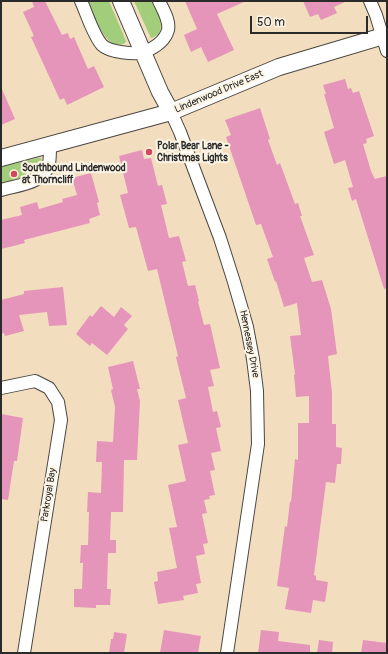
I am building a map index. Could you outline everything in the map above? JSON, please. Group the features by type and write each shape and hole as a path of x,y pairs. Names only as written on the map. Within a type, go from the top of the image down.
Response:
{"street":[{"path":"81,1 97,37 103,46 118,52 143,52 162,42 168,29 168,21 159,1"},
{"name":"Hennessey Drive","path":"121,1 160,92 180,132 220,238 247,326 253,358 257,391 258,444 227,653"},
{"path":"370,1 386,41"},
{"name":"Lindenwood Drive East","path":"1,158 171,112 279,67 386,41"},
{"path":"1,190 36,180 43,174 48,166 50,145"},
{"name":"Parkroyal Bay","path":"1,388 35,381 49,388 58,402 61,420 24,653"}],"green space":[{"path":"88,1 109,1 126,41 125,43 118,45 106,38 97,23"},
{"path":"134,1 153,1 161,22 161,27 160,32 151,38"},
{"path":"41,158 42,162 36,173 1,184 1,167"}],"building":[{"path":"32,1 45,1 62,35 68,33 70,39 74,37 88,69 94,66 104,87 67,105 64,98 60,100 31,37 34,36 23,12 34,7"},
{"path":"185,1 246,1 217,14 234,50 208,62 201,47 191,52 184,35 197,29"},
{"path":"303,1 347,1 334,7 337,13 321,20 318,14 310,17"},
{"path":"345,79 348,89 351,88 353,93 359,91 374,136 366,139 367,143 363,144 371,171 375,179 387,176 387,288 384,289 356,199 352,201 348,188 353,187 345,160 334,164 324,132 334,128 324,94 326,94 323,85"},
{"path":"1,87 15,119 1,125"},
{"path":"260,108 270,139 268,140 277,165 280,163 295,204 298,203 302,216 300,216 314,255 304,258 312,282 322,280 331,309 337,354 328,356 332,393 332,424 336,424 336,447 342,448 341,464 337,464 335,483 326,482 314,575 316,576 316,580 328,582 325,602 313,600 311,613 285,609 289,588 277,586 285,526 287,527 290,501 291,502 295,459 298,460 298,423 309,423 309,396 296,397 295,374 290,336 301,335 297,303 284,307 267,259 273,257 261,224 256,225 226,137 231,135 225,120"},
{"path":"142,150 144,159 151,158 158,186 162,185 167,204 161,205 169,238 179,236 186,261 182,262 188,286 195,285 204,325 210,324 220,368 210,370 214,386 208,387 213,412 217,411 221,427 216,428 221,451 211,453 215,470 210,471 215,495 209,496 210,499 204,500 207,513 202,514 208,543 203,544 205,554 196,556 201,583 196,584 198,593 183,596 184,600 158,604 154,582 158,581 157,572 177,568 169,528 177,527 168,485 186,481 178,445 188,443 178,400 186,398 176,357 178,356 157,269 148,271 136,227 129,228 120,195 128,193 119,156"},
{"path":"91,173 99,202 97,203 100,215 89,219 90,223 24,240 25,243 1,249 1,220 22,215 20,207 37,202 39,209 63,202 62,199 77,195 72,178"},
{"path":"63,287 67,325 49,326 47,312 19,315 24,331 5,336 4,333 1,334 1,300 24,294 24,291"},
{"path":"101,306 114,317 121,307 132,316 124,325 128,329 107,355 92,343 90,346 76,334 90,315 92,317"},
{"path":"133,361 140,389 137,389 140,401 137,460 124,460 123,512 111,512 110,540 116,540 116,553 108,553 107,589 111,589 110,605 96,605 96,608 74,607 74,589 82,589 83,563 80,563 81,545 88,545 88,492 101,493 102,462 96,462 97,441 113,442 115,407 108,367"},
{"path":"1,414 23,418 17,461 14,461 8,500 1,499"},
{"path":"164,630 201,636 198,653 160,653"},
{"path":"261,630 279,632 278,641 310,645 310,653 258,653"},
{"path":"114,632 127,634 124,653 109,653 111,639 113,639"},
{"path":"319,640 333,642 332,653 317,653"},
{"path":"363,640 387,643 387,653 361,653"}],"place":[{"name":"Polar Bear Lane - Christmas Lights","path":"149,152"},
{"name":"Southbound Lindenwood at Thorncliff","path":"14,174"}]}
